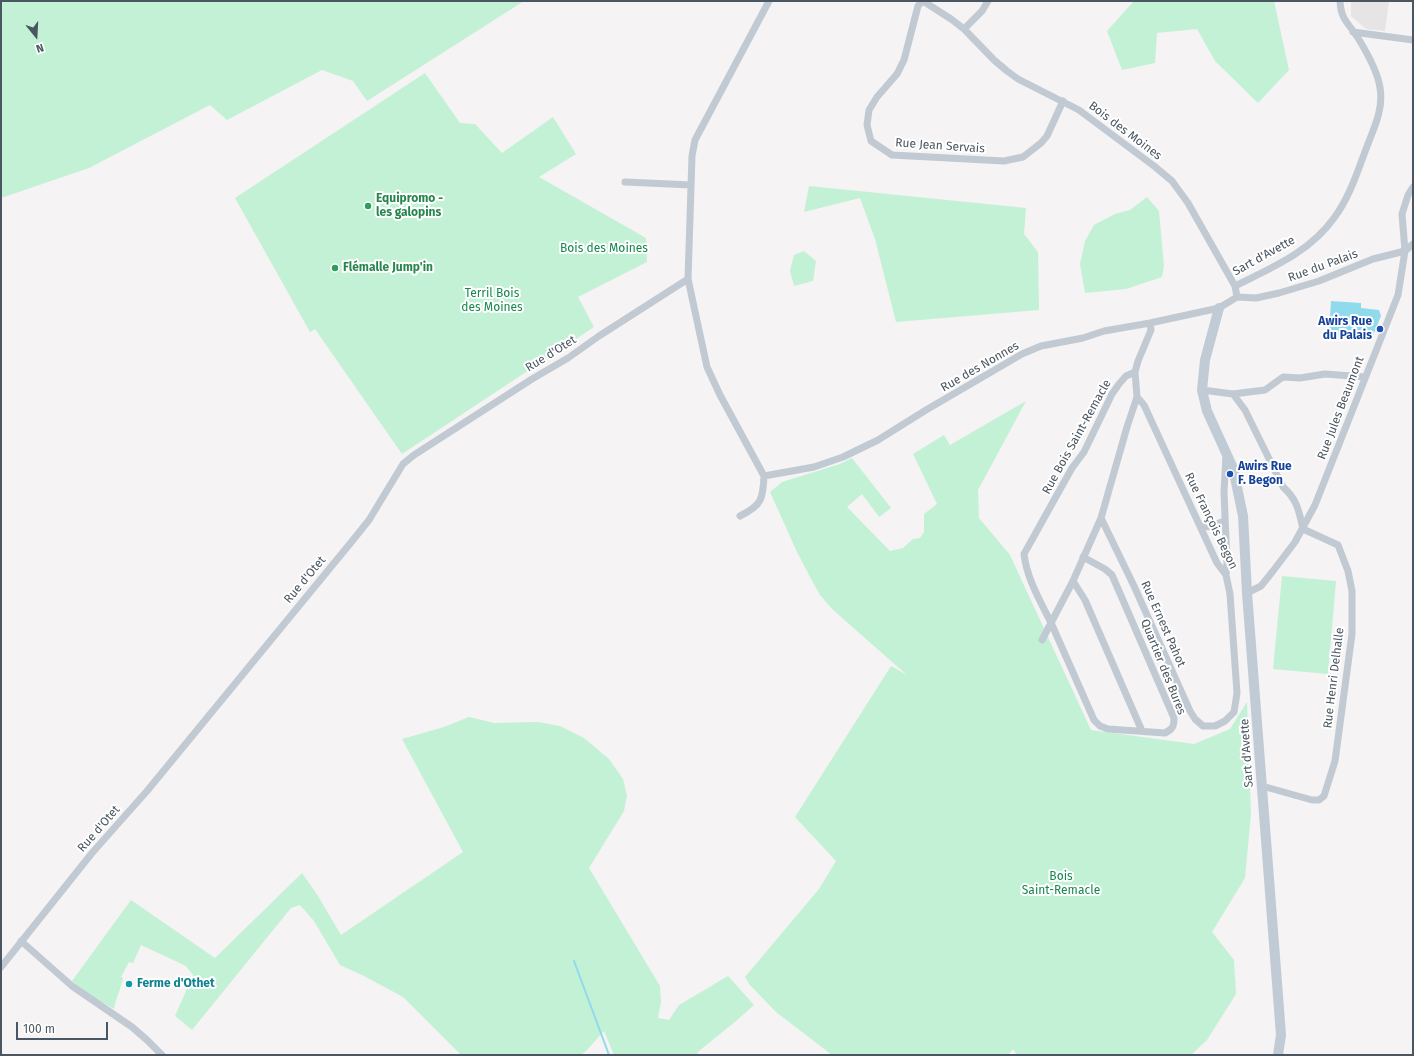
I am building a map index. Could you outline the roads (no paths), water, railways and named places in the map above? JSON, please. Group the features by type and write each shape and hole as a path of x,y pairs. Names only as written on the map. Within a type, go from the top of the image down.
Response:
{"street":[{"path":"740,516 757,506 763,491 764,476 720,395 707,367 688,279 692,156 695,140 769,1"},
{"name":"Bois des Moines","path":"922,1 964,29 994,60 1018,79 1064,101 1096,122 1172,181 1192,209 1235,286"},
{"name":"Rue Jean Servais","path":"922,1 918,6 904,60 897,74 868,110 867,125 871,141 892,155 1004,161 1023,156 1041,143 1047,136 1064,101"},
{"path":"964,29 982,11 988,1"},
{"name":"Sart d'Avette","path":"1237,297 1235,286 1294,256 1315,240 1335,218 1350,191 1375,125 1380,107 1380,88 1371,62 1353,32 1345,23 1340,10 1340,1"},
{"path":"1353,32 1413,40"},
{"path":"625,182 691,185"},
{"name":"Rue Jules Beaumont","path":"1247,593 1261,586 1295,542 1315,505 1398,295 1404,251 1402,214 1408,195 1413,187"},
{"name":"Rue du Palais","path":"1237,297 1256,298 1319,281 1373,259 1404,251 1413,244"},
{"name":"Rue d'Otet","path":"1,968 92,853 147,791 369,520 403,464 414,455 532,379 568,358 599,336 688,279"},
{"path":"1219,308 1237,297"},
{"name":"Sart d'Avette","path":"1219,308 1205,360 1202,390 1207,410 1226,452 1238,488 1244,516 1247,593 1281,1035 1278,1055"},
{"name":"Rue des Nonnes","path":"764,476 814,467 843,457 878,440 1022,354 1041,346 1083,338 1104,331 1219,308"},
{"path":"1042,640 1052,624 1101,518 1137,396 1135,372 1151,330 1150,323"},
{"name":"Rue Bois Saint-Remacle","path":"1052,624 1025,566 1024,554 1072,468 1092,437 1112,394 1126,376 1135,372"},
{"path":"1202,390 1233,394 1266,390 1283,377 1300,378 1325,374 1365,377"},
{"path":"1233,394 1245,410 1283,487 1290,493 1299,509 1303,529"},
{"name":"Rue François Begon","path":"1137,396 1144,404 1201,526 1217,564 1226,575 1230,594 1236,693 1234,712 1225,721 1215,726"},
{"name":"Sart d'Avette","path":"1226,452 1224,492 1224,521 1227,563 1226,575"},
{"path":"1224,492 1238,488"},
{"name":"Rue Ernest Pahot","path":"1101,518 1134,586 1190,711 1195,719 1203,726 1215,726"},
{"path":"1201,526 1210,527 1224,521"},
{"name":"Rue Henri Delhalle","path":"1262,786 1312,800 1320,800 1324,796 1336,761 1352,634 1352,591 1348,571 1338,545 1303,529"},
{"name":"Quartier des Bures","path":"1083,557 1105,569 1112,575 1174,718 1174,726 1171,730 1166,732 1142,731"},
{"path":"1052,624 1094,720 1100,726 1108,729 1142,731 1085,600 1072,581"},
{"path":"21,941 72,986 132,1027 162,1055"}],"water":[{"path":"1331,301 1361,303 1361,308 1379,310 1381,316 1371,340 1329,335"}],"waterway":[{"path":"574,961 609,1055"}],"place":[{"name":"Equipromo - les galopins","path":"368,206"},
{"name":"Flémalle Jump'in","path":"335,268"},
{"name":"Awirs Rue du Palais","path":"1380,329"},
{"name":"Awirs Rue F. Begon","path":"1230,474"},
{"name":"Ferme d'Othet","path":"129,984"}],"park label":[{"name":"Terril Bois des Moines","path":"492,301"},
{"name":"Bois Saint-Remacle","path":"1061,884"}]}
